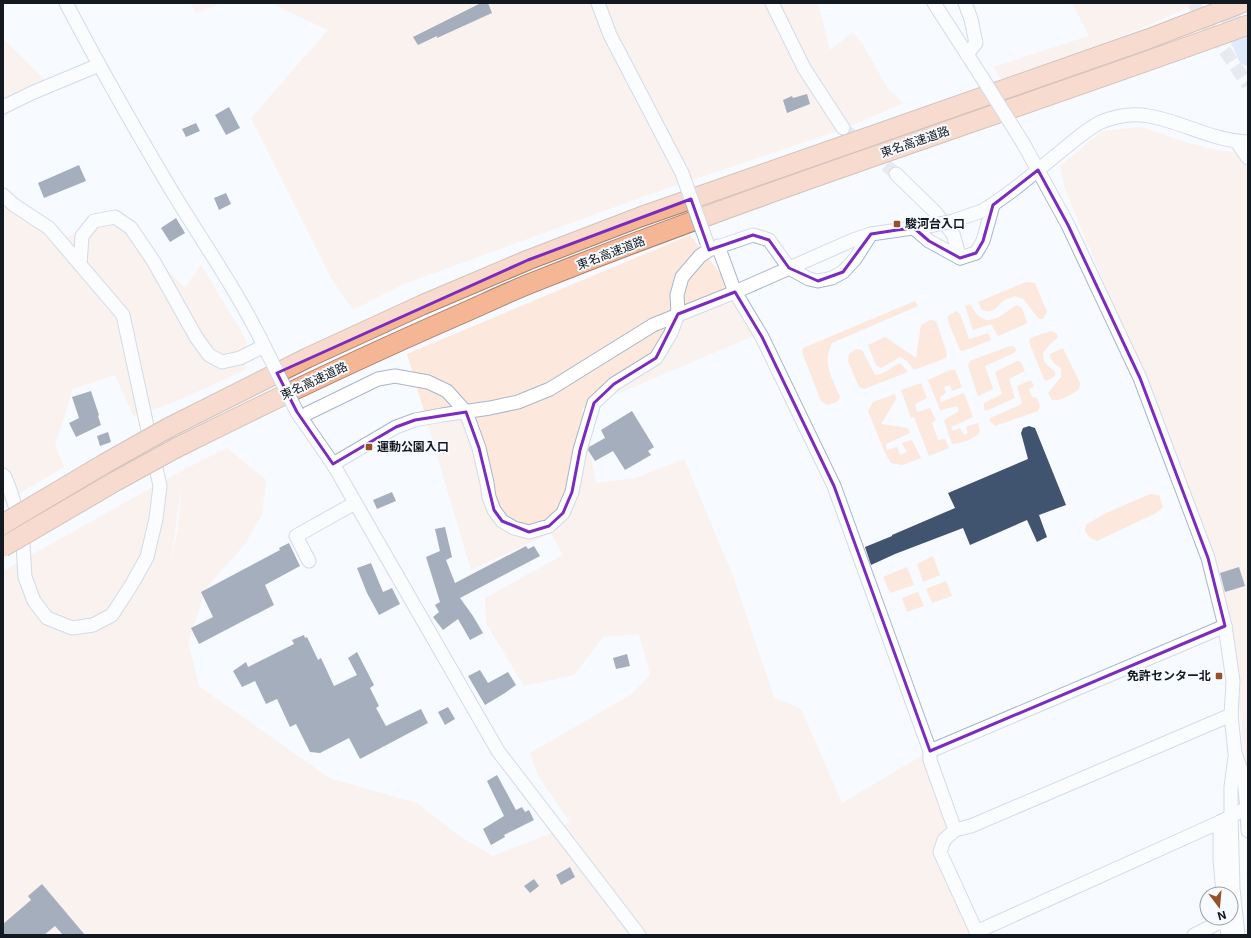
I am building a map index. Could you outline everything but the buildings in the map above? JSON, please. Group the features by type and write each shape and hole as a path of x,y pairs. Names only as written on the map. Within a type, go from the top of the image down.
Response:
{"highway":[{"name":"東名高速道路","path":"3,524 168,428 314,355 422,305 528,260 648,215 1148,39 1242,3"},
{"name":"東名高速道路","path":"3,547 176,448 318,378 537,281 854,163 1248,25"}],"street":[{"path":"66,3 99,65 167,184 241,302 298,414 333,464 498,750 639,935"},
{"path":"598,3 610,35 682,173 711,246 735,292 762,337 834,486 930,751 930,760 955,830"},
{"path":"772,3 804,68 843,128"},
{"path":"934,3 1023,143 1068,225 1140,378 1208,558 1225,626 1234,681 1231,715 1235,753 1220,860 1222,886"},
{"path":"965,3 971,19 976,43 967,54"},
{"path":"3,108 34,92 99,65"},
{"path":"333,464 396,428 415,420 518,402 550,389 653,325 735,292 853,240 871,234 953,221 988,208 1087,130 1102,122 1118,117 1134,115 1148,116 1220,139 1242,142 1248,158"},
{"path":"896,174 934,211 953,234 960,258"},
{"path":"3,195 14,205 49,228 123,315 160,486 156,519 147,557 112,616 92,626 72,628 47,618 34,600 25,578 22,528 10,490 3,475"},
{"path":"914,228 929,241 960,258 976,253 980,247 983,241 988,208"},
{"path":"80,264 82,236 94,221 115,217 131,228 154,262 196,337 209,354 222,362 266,350"},
{"path":"298,414 378,379 396,376 428,382 447,391 466,412 479,448 489,497 494,510 502,521 514,528 529,532 549,526 563,513 572,492 580,450 594,403 614,384 656,358 671,333 678,314 677,295 682,277 700,256 711,246 753,235 769,240 789,268 808,279 818,281 832,278 843,272 855,259 871,234"},
{"path":"309,561 296,536 355,503"},
{"path":"930,751 1225,626"},
{"path":"1231,715 971,826 955,830 944,840 940,852 977,934 1247,808"},
{"path":"1235,753 1244,779 1248,831"},
{"path":"1225,819 1238,935"},
{"path":"1194,935 1211,926"}],"highlighted area":[{"path":"1038,170 1068,225 1140,378 1208,558 1225,626 930,751 834,486 762,337 735,292 678,314 656,358 614,384 594,403 580,450 572,492 563,513 549,526 529,532 502,521 494,510 479,448 466,412 415,420 396,427 333,464 297,412 277,373 528,260 691,199 709,250 753,235 769,240 789,268 818,281 843,272 871,234 914,228 929,241 960,258 976,253 983,241 993,205"}],"shaded area":[{"path":"190,3 221,3 196,13"},
{"path":"270,3 818,3 830,50 853,32 862,43 888,89 904,103 843,129 645,196 404,284 353,310 331,278 251,118 328,30"},
{"path":"1072,3 1196,3 1173,15 1124,35 1001,79 993,67 1089,36"},
{"path":"3,39 48,83 3,118"},
{"path":"1141,127 1188,143 1217,150 1248,154 1248,785 1240,713 1213,578 1131,348 1065,189 1060,166 1102,131"},
{"path":"3,193 60,240 115,217 185,288 201,265 247,341 245,370 179,400 134,417 115,375 73,389 55,445 64,467 3,503"},
{"path":"690,235 735,292 758,334 582,409 596,483 636,478 684,459 733,576 774,697 801,709 842,803 930,751 951,816 940,852 979,935 3,935 3,571 183,470 227,448 266,480 262,514 245,544 207,587 188,642 199,686 329,778 417,803 459,836 493,856 549,834 570,822 538,776 530,753 632,694 650,675 639,634 603,637 574,675 524,686 486,623 485,598 563,555 551,533 471,570 407,354","holes":["182,480 178,530 171,560"]},
{"path":"1026,282 1035,283 1047,312 1043,319 1039,319 1023,299 1015,296 1006,299 992,311 982,310 978,302"},
{"path":"915,301 918,306 832,343 829,351 828,364 831,377 840,397 837,402 827,405 821,401 802,352 803,348"},
{"path":"970,304 976,313 985,320 1000,317 1017,305 1022,308 1027,322 1026,324 998,336 991,324 973,330 965,306"},
{"path":"956,311 960,314 969,339 988,333 991,340 963,351 960,350 948,321 948,316"},
{"path":"930,320 936,321 947,354 946,358 914,370 907,361 900,357 881,368 876,365 868,345 885,337 916,358 921,325"},
{"path":"1051,331 1056,333 1058,337 1043,353 1044,362 1055,372 1055,376 1046,381 1029,342 1030,338"},
{"path":"1010,346 1015,347 1016,350 1014,353 985,366 993,389 978,396 968,366 970,361"},
{"path":"1063,348 1080,383 1079,389 1062,399 1052,400 1048,393 1061,377 1061,368 1052,361 1050,354"},
{"path":"856,349 862,350 875,375 886,372 900,363 908,372 864,389 859,387 848,361 849,354"},
{"path":"1017,361 1021,362 1025,371 1009,379 1015,398 986,411 984,409 984,403 1002,394 995,372"},
{"path":"950,370 955,370 962,387 952,391 950,385 944,387 946,393 940,397 941,402 964,393 973,417 951,427 953,431 960,428 964,435 968,433 966,427 978,423 980,432 978,435 967,441 952,444 944,420 959,411 957,406 940,410 928,380"},
{"path":"1031,380 1034,386 1029,389 1032,397 1037,398 1040,406 1038,411 995,426 989,420 990,418 1022,404 1017,386"},
{"path":"921,383 927,398 915,404 917,412 930,408 936,420 932,423 938,440 945,439 949,448 929,456 914,417 911,418 901,390"},
{"path":"895,394 896,399 881,424 908,428 910,433 886,444 887,450 897,447 900,455 907,452 902,443 912,440 921,458 902,465 891,463 886,455 868,411 873,402"},
{"path":"1150,494 1159,495 1163,507 1156,513 1097,541 1090,538 1085,531 1086,525 1104,514"},
{"path":"933,556 940,575 923,582 917,564"},
{"path":"907,567 914,585 890,593 883,577"},
{"path":"946,581 952,596 932,603 926,589"},
{"path":"918,592 924,606 907,612 902,598"}],"waterway":[{"path":"1224,3 1248,56"}],"tunnel":[{"path":"1193,3 1248,85"},
{"path":"843,128 896,174"}],"place":[{"name":"駿河台入口","path":"897,224"},
{"name":"運動公園入口","path":"369,447"},
{"name":"免許センター北","path":"1219,676"}]}
